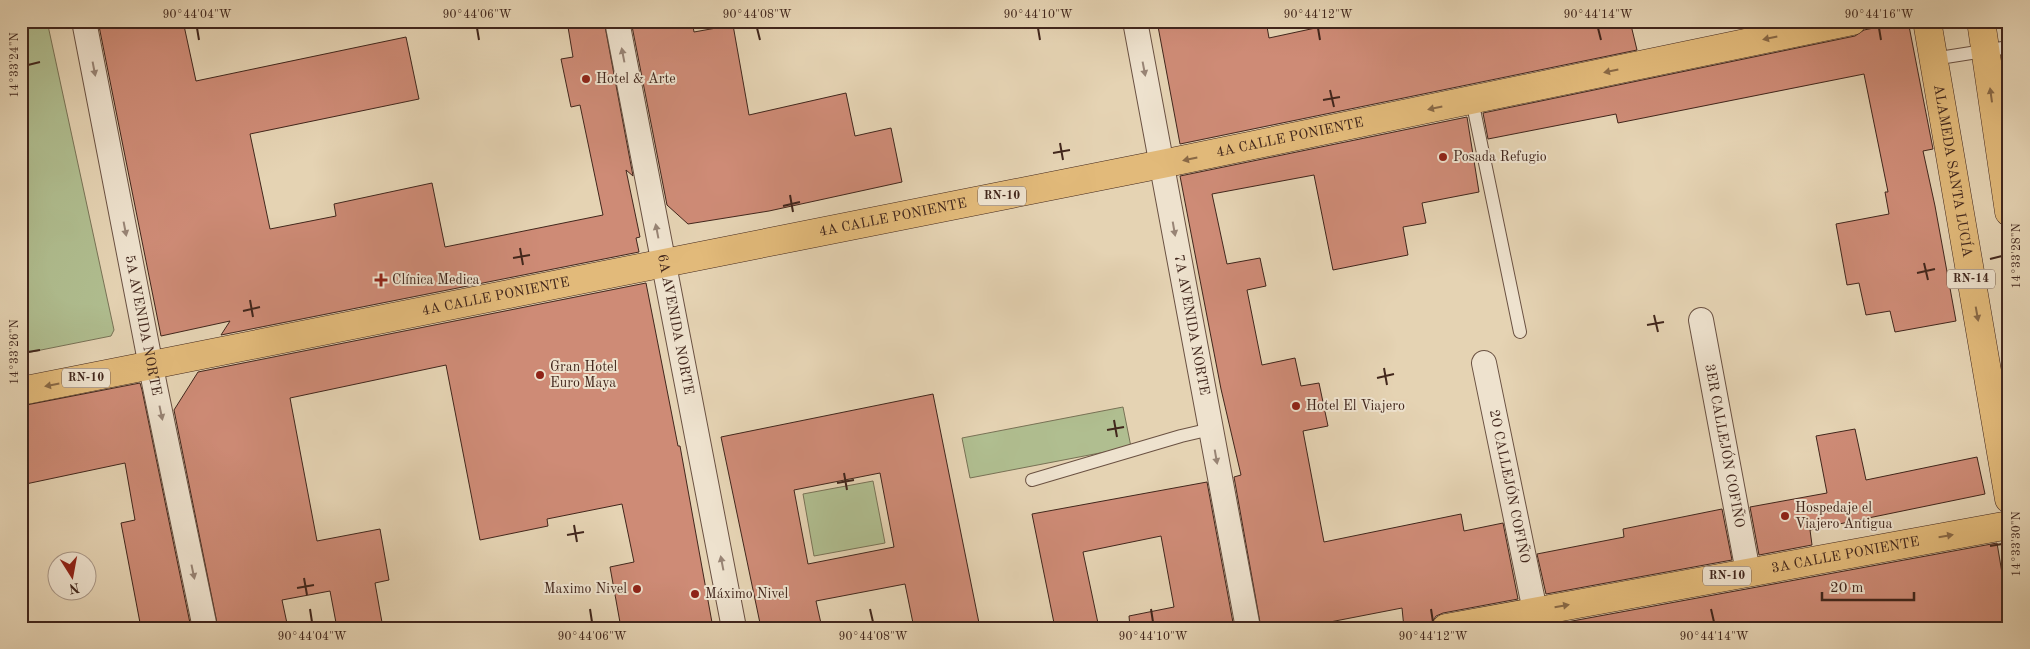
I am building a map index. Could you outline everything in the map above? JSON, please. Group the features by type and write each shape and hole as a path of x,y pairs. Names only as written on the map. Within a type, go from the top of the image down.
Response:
{"main road":[{"name":"4A CALLE PONIENTE","path":"21,391 1162,164 1852,21"},
{"name":"ALAMEDA SANTA LUCÍA","path":"1927,21 2009,498"},
{"path":"1981,21 1997,49 2009,212"},
{"name":"3A CALLE PONIENTE","path":"1452,627 1534,611 1681,589 1748,572 2009,525"}],"street":[{"name":"5A AVENIDA NORTE","path":"84,21 151,365 205,628"},
{"name":"6A AVENIDA NORTE","path":"617,21 734,628"},
{"name":"7A AVENIDA NORTE","path":"1135,21 1248,628"},
{"name":"3ER CALLEJÓN COFIÑO","path":"1700,320 1748,572"},
{"name":"2O CALLEJÓN COFIÑO","path":"1484,363 1534,611"}],"lane":[{"path":"1933,59 1997,49"},
{"path":"1472,100 1520,332"},
{"path":"1032,480 1211,429"}],"green space":[{"path":"21,21 47,21 114,330 111,336 21,354"},
{"path":"1123,407 1131,447 970,478 962,438"},
{"path":"873,481 885,543 814,556 803,494"}],"building":[{"path":"98,21 183,21 196,81 406,37 419,99 250,134 270,229 336,216 334,204 432,183 445,247 603,215 580,105 571,107 561,59 573,57 567,21 604,21 633,176 626,170 640,237 636,238 639,252 221,335 230,321 161,336"},
{"path":"631,21 692,21 694,32 733,25 749,115 846,93 855,136 891,128 902,182 769,211 688,224 667,205"},
{"path":"1157,21 1266,21 1269,38 1348,21 1630,21 1637,50 1180,144"},
{"path":"1908,21 1933,149 1923,151 1956,321 1895,332 1890,311 1866,315 1859,283 1847,285 1836,224 1889,214 1885,192 1888,192 1864,74 1618,123 1616,114 1488,139 1483,113 1855,36 1864,30"},
{"path":"1467,117 1479,192 1422,203 1426,223 1403,227 1408,255 1333,270 1314,175 1212,194 1227,264 1260,258 1266,286 1247,290 1262,365 1295,358 1301,386 1319,383 1328,426 1303,431 1324,542 1461,514 1464,531 1503,523 1518,599 1443,613 1436,616 1431,628 1404,628 1402,608 1299,628 1261,628 1234,477 1241,475 1221,389 1180,176"},
{"path":"646,283 678,446 680,446 713,628 621,628 610,567 634,562 622,504 547,519 548,526 480,540 446,365 290,398 317,541 380,529 389,580 375,583 383,628 337,628 330,591 282,600 288,628 218,628 174,410 198,372"},
{"path":"140,383 191,628 141,628 121,523 135,520 125,463 21,485 21,406"},
{"path":"933,394 980,628 914,628 905,584 816,601 822,628 761,628 721,437","holes":["880,473 894,547 808,564 794,490"]},
{"path":"1855,429 1866,480 1977,457 1985,494 1810,530 1812,545 1759,555 1750,507 1827,493 1816,436"},
{"path":"1207,482 1234,628 1130,628 1129,616 1174,607 1161,536 1083,552 1099,628 1055,628 1032,514"},
{"path":"1722,509 1732,560 1546,594 1537,554 1624,537 1623,529"},
{"path":"1997,543 2009,628 1534,628"}],"place":[{"name":"Hotel & Arte","path":"586,79"},
{"name":"Posada Refugio","path":"1443,157"},
{"name":"Clínica Medica","path":"381,280"},
{"name":"Gran Hotel Euro Maya","path":"540,375"},
{"name":"Hotel El Viajero","path":"1296,406"},
{"name":"Hospedaje el Viajero Antigua","path":"1785,516"},
{"name":"Maximo Nivel","path":"637,589"},
{"name":"Máximo Nivel","path":"695,594"}]}
